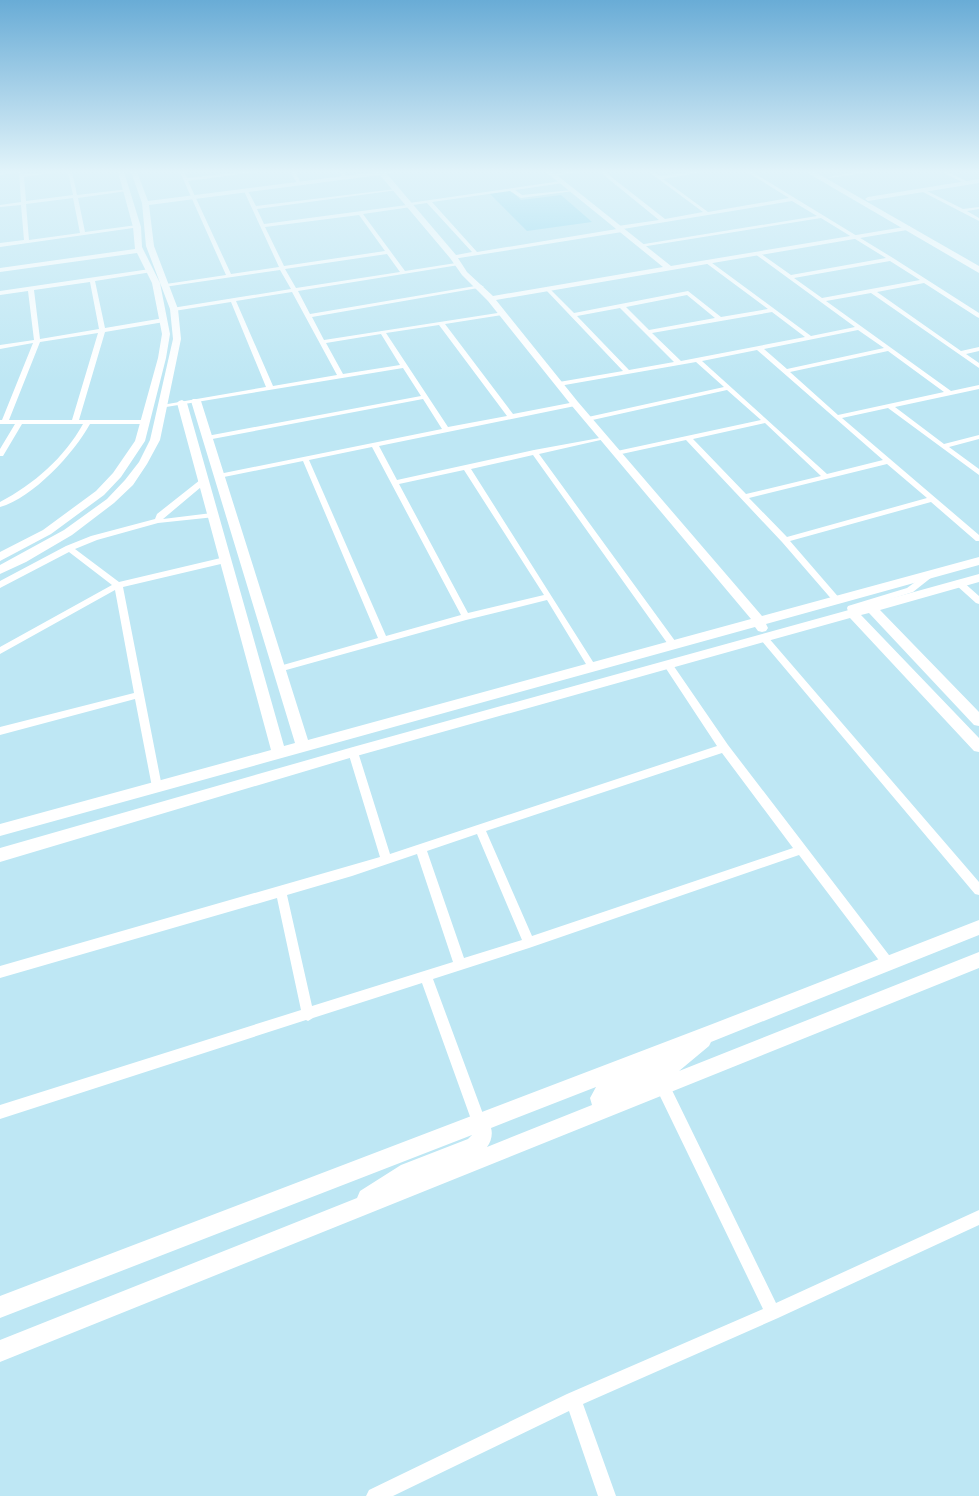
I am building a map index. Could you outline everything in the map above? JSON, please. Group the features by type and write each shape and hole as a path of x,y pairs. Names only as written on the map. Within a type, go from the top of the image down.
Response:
{"main road":[{"path":"931,242 979,270"},
{"path":"943,242 979,262"}],"street":[{"path":"0,245 22,242"},
{"path":"0,556 47,532 100,493 117,475 140,441 162,358 166,334 156,283 152,278 139,249 138,242"},
{"path":"0,570 24,558 85,521 110,502 127,487 149,455 155,440 177,339 174,309 166,286 160,277 149,242"},
{"path":"213,242 229,276"},
{"path":"270,242 282,268 341,376"},
{"path":"381,242 404,273"},
{"path":"439,242 454,261 491,299 575,404 762,625 762,631 757,635 710,646 702,655"},
{"path":"465,242 476,254"},
{"path":"174,309 404,273 476,254 546,242"},
{"path":"637,242 670,269"},
{"path":"641,245 661,242"},
{"path":"491,299 827,242"},
{"path":"862,242 979,316"},
{"path":"0,266 139,249"},
{"path":"0,270 139,249"},
{"path":"166,286 389,252"},
{"path":"758,254 949,393"},
{"path":"790,277 891,259"},
{"path":"708,262 810,338"},
{"path":"0,293 150,271"},
{"path":"75,422 102,330 92,279"},
{"path":"822,300 924,281"},
{"path":"308,316 480,287"},
{"path":"31,288 37,340 2,422 145,422"},
{"path":"548,289 627,372"},
{"path":"872,291 979,366"},
{"path":"572,315 688,293 719,319"},
{"path":"233,300 270,388"},
{"path":"621,305 678,363"},
{"path":"647,332 773,310"},
{"path":"322,342 502,313"},
{"path":"0,347 164,320"},
{"path":"441,323 511,416"},
{"path":"560,384 697,360 859,328"},
{"path":"382,332 446,430"},
{"path":"759,348 979,539"},
{"path":"786,371 889,349"},
{"path":"960,353 979,349"},
{"path":"697,360 826,477"},
{"path":"162,407 404,366"},
{"path":"837,417 891,407 979,387"},
{"path":"588,419 728,388"},
{"path":"207,438 424,397"},
{"path":"196,401 218,476 303,746"},
{"path":"182,403 279,753"},
{"path":"218,476 575,404"},
{"path":"891,407 979,473"},
{"path":"617,453 766,421"},
{"path":"0,454 20,422"},
{"path":"0,505 37,483 80,437 88,422"},
{"path":"944,446 979,437"},
{"path":"394,483 604,438"},
{"path":"688,438 785,540 837,600"},
{"path":"374,444 466,617"},
{"path":"534,452 673,645"},
{"path":"305,458 383,640"},
{"path":"744,497 890,461"},
{"path":"466,467 592,667"},
{"path":"158,521 160,516 203,482"},
{"path":"785,540 934,499"},
{"path":"0,585 69,548 94,538 158,521 212,515"},
{"path":"69,548 118,585 157,787"},
{"path":"0,651 118,585 225,560"},
{"path":"0,830 979,561"},
{"path":"929,575 910,590 851,608 852,613 979,747"},
{"path":"0,855 353,752 979,578"},
{"path":"959,583 979,601"},
{"path":"279,669 466,617 549,597"},
{"path":"871,608 979,721"},
{"path":"764,638 979,890"},
{"path":"668,664 724,748 888,963"},
{"path":"0,731 139,694"},
{"path":"0,972 281,891 386,859 724,748"},
{"path":"353,752 386,859"},
{"path":"480,829 529,943"},
{"path":"420,848 460,965"},
{"path":"0,1112 308,1015 529,943 801,850"},
{"path":"281,891 308,1015"},
{"path":"0,1307 715,1032 979,927"},
{"path":"0,1352 979,960"},
{"path":"338,1217 408,1172 474,1146 482,1138 483,1132 426,976"},
{"path":"612,1107 606,1108 601,1105 599,1098 604,1092 672,1065 715,1032"},
{"path":"663,1087 773,1313"},
{"path":"375,1496 572,1400 773,1313 979,1217"},
{"path":"572,1400 607,1496"}]}
